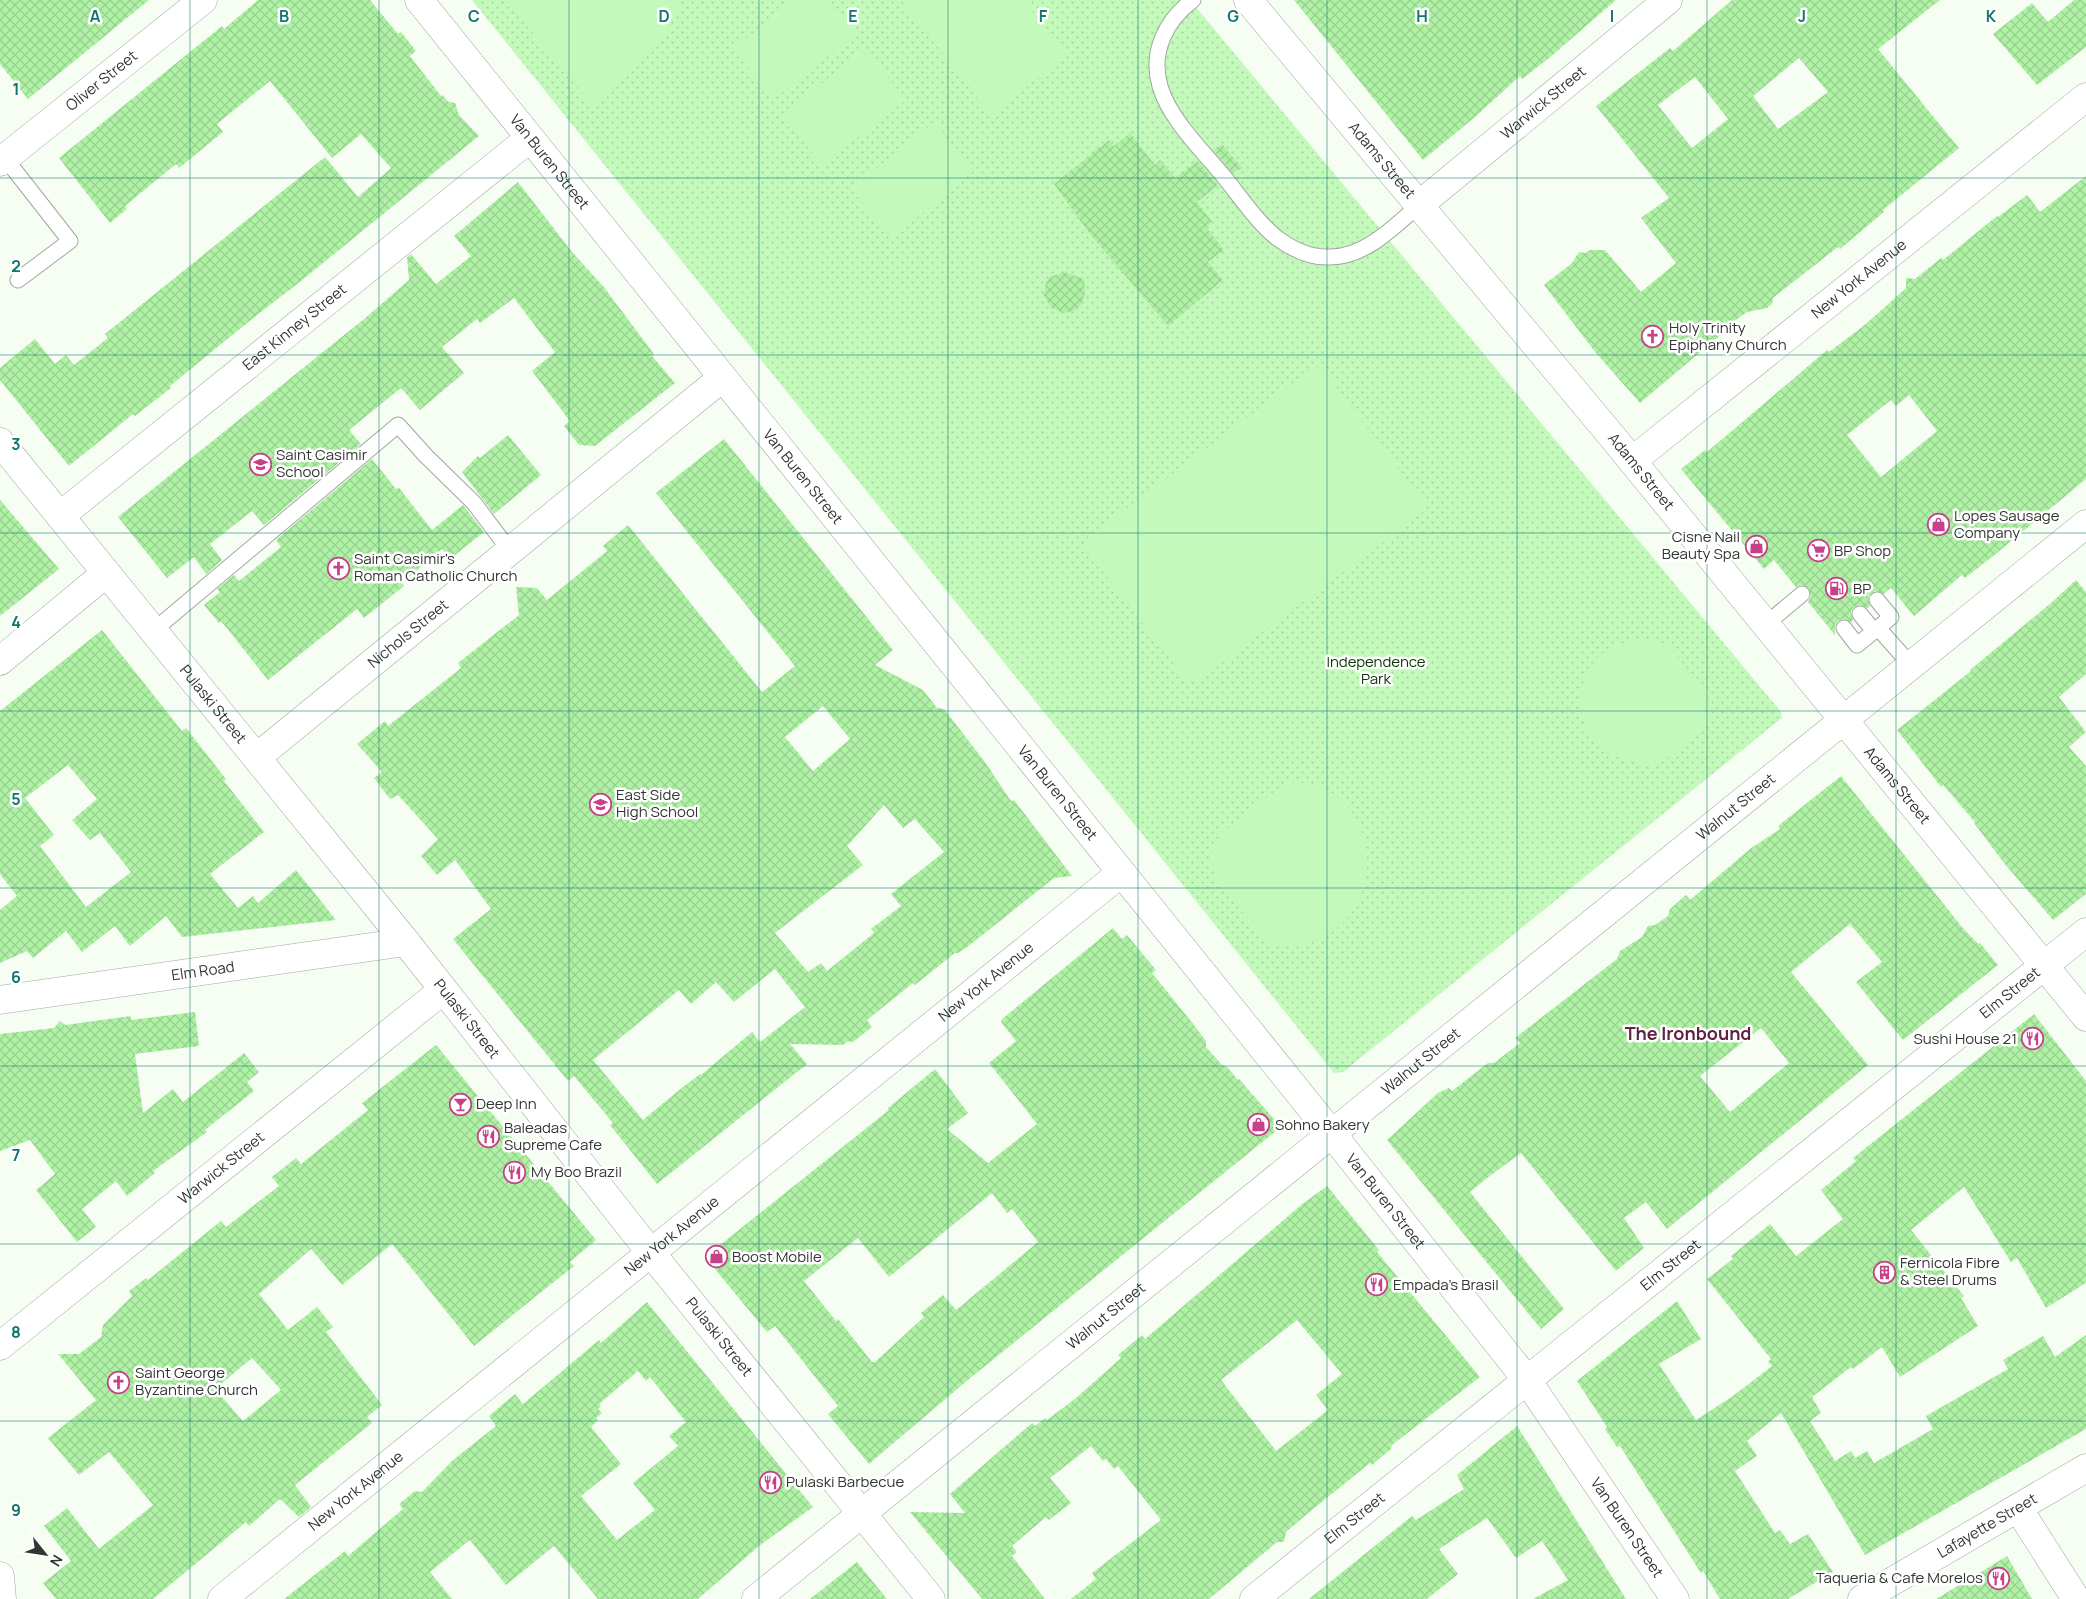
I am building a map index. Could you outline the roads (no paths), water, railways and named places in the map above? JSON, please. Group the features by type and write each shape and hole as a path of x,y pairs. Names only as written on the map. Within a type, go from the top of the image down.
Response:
{"street":[{"name":"Oliver Street","path":"2,160 203,0"},
{"name":"Van Buren Street","path":"419,0 1332,1134 1527,1380 1675,1599"},
{"name":"Adams Street","path":"1248,0 1632,461 1842,721 2086,1017"},
{"name":"Warwick Street","path":"1419,205 1668,0"},
{"name":"New York Avenue","path":"1632,461 2086,97"},
{"name":"East Kinney Street","path":"60,516 530,138"},
{"name":"Nichols Street","path":"258,757 722,378"},
{"name":"Pulaski Street","path":"0,442 105,574 258,757 651,1252 931,1599"},
{"name":"Walnut Street","path":"756,1599 2086,524"},
{"path":"0,661 105,574"},
{"name":"New York Avenue","path":"222,1599 1121,873"},
{"name":"Elm Street","path":"1254,1599 2086,932"},
{"name":"Elm Road","path":"0,1000 406,942"},
{"name":"Warwick Street","path":"0,1346 443,990"},
{"name":"Lafayette Street","path":"1862,1599 2086,1468"},
{"path":"2018,1508 2076,1599"},
{"path":"0,1576 2,1599"}],"lane":[{"path":"1193,0 1178,13 1163,35 1158,48 1157,66 1160,86 1168,106 1182,125 1269,231 1306,254 1329,258 1348,256 1381,236 1419,205"},
{"path":"2,160 70,241 18,280"},
{"path":"153,631 398,425 426,456 474,503 510,551"},
{"path":"1765,625 1802,594"},
{"path":"1844,628 1858,645 1876,630 1891,617 1877,600"},
{"path":"1860,614 1911,665"}],"place":[{"name":"Holy Trinity Epiphany Church","path":"1653,337"},
{"name":"Saint Casimir School","path":"260,464"},
{"name":"Lopes Sausage Company","path":"1938,525"},
{"name":"Cisne Nail Beauty Spa","path":"1756,546"},
{"name":"BP Shop","path":"1818,551"},
{"name":"Saint Casimir's Roman Catholic Church","path":"338,568"},
{"name":"BP","path":"1837,589"},
{"name":"East Side High School","path":"600,804"},
{"name":"Sushi House 21","path":"2033,1039"},
{"name":"Deep Inn","path":"460,1104"},
{"name":"Sohno Bakery","path":"1259,1125"},
{"name":"Baleadas Supreme Cafe","path":"488,1137"},
{"name":"My Boo Brazil","path":"515,1172"},
{"name":"Boost Mobile","path":"716,1257"},
{"name":"Fernicola Fibre & Steel Drums","path":"1884,1272"},
{"name":"Empada's Brasil","path":"1377,1285"},
{"name":"Saint George Byzantine Church","path":"119,1382"},
{"name":"Pulaski Barbecue","path":"770,1482"},
{"name":"Taqueria & Cafe Morelos","path":"1999,1578"}],"district":[{"name":"The Ironbound","path":"1688,1034"}],"park label":[{"name":"Independence Park","path":"1376,670"}]}
